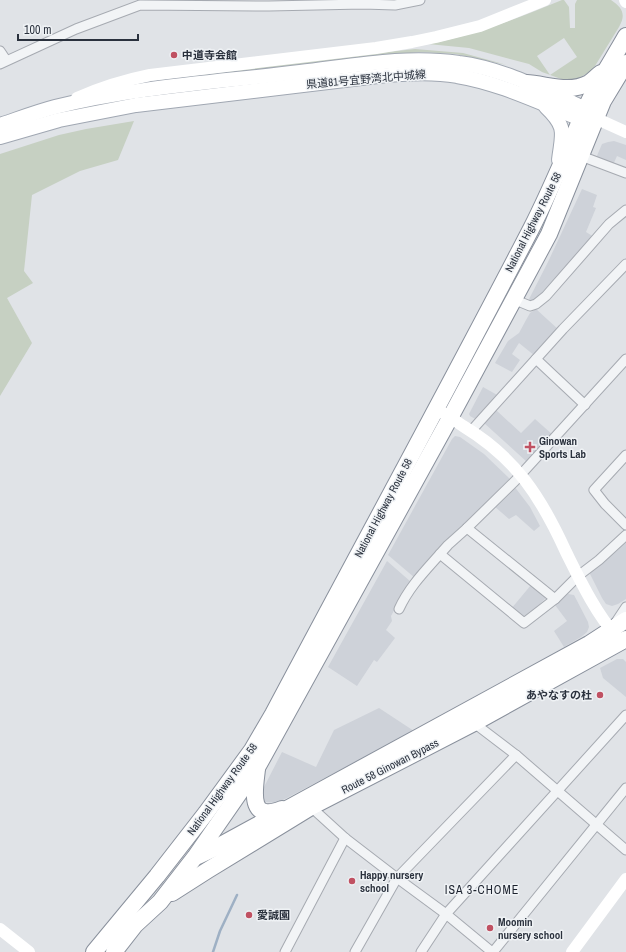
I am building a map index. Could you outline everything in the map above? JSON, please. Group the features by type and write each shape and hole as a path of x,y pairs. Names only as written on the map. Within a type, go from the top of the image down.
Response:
{"highway":[{"name":"National Highway Route 58","path":"94,952 198,822 252,750 266,726 532,228 587,115 604,71 626,36"},
{"name":"National Highway Route 58","path":"114,952 135,925 160,902 202,852 258,766 549,234 581,156 587,115 606,95 626,63"},
{"path":"526,83 571,89 580,87 590,82 604,71"},
{"name":"Route 58 Ginowan Bypass","path":"156,876 202,852 304,805 474,723 621,639 626,620"},
{"name":"Route 58 Ginowan Bypass","path":"160,902 208,870 261,839 304,805 589,644 621,639"},
{"path":"258,766 254,799 255,804 262,811 277,811 304,805"},
{"path":"198,822 202,852 213,854 224,852 261,839"}],"main road":[{"name":"県道81号宜野湾北中城線","path":"0,137 136,99 348,66 420,60 447,61 473,65 500,73 526,83 587,115"},
{"name":"県道81号宜野湾北中城線","path":"0,125 54,107 418,73 456,75 484,82 543,104 587,115"},
{"path":"543,104 558,120 563,133 557,177"}],"street":[{"path":"0,51 3,62 139,2 268,6 364,2 395,5 420,0"},
{"path":"54,107 92,91 150,75 376,48 418,41 480,26 545,0"},
{"path":"136,99 140,81 150,75"},
{"path":"587,115 626,132"},
{"path":"581,156 626,173"},
{"path":"513,299 530,306 536,304 554,288 609,224 626,210"},
{"path":"471,431 536,359 626,264"},
{"path":"536,359 585,405"},
{"path":"399,609 404,597 415,582 448,545 521,474 626,360"},
{"path":"436,409 450,416 495,448 521,474 533,489 551,520 578,576 621,639"},
{"path":"626,455 594,490 605,504 626,525"},
{"path":"467,528 555,599"},
{"path":"440,554 524,623 555,599 578,576 599,560 626,535"},
{"path":"621,639 626,607"},
{"path":"421,952 446,914 626,715"},
{"path":"474,723 558,790 626,850"},
{"path":"355,952 397,878 516,755"},
{"path":"304,805 397,878 446,914 492,952 626,788"},
{"path":"285,952 345,838"},
{"path":"572,952 626,879"},
{"path":"0,929 29,952"}],"shaded area":[{"path":"614,141 626,145 626,160 617,156 613,165 596,158 602,144"},
{"path":"582,189 597,195 593,207 596,208 586,232 594,237 535,303 527,303 548,262"},
{"path":"536,309 559,330 535,356 519,343 512,354 520,360 512,372 495,363 508,341 519,333 530,313"},
{"path":"483,387 499,396 477,420 469,414"},
{"path":"496,410 521,433 535,419 553,435 527,462 484,423"},
{"path":"455,436 460,437 484,454 512,481 415,578 388,555"},
{"path":"514,486 530,507 540,526 534,531 516,515 509,519 494,506"},
{"path":"626,539 626,599 612,606 606,604 589,572"},
{"path":"387,561 411,582 391,616 392,621 386,630 395,638 377,662 374,660 357,686 328,667"},
{"path":"531,585 546,598 524,619 511,609"},
{"path":"568,594 574,595 588,622 589,627 587,632 581,637 564,647 554,631 567,621 555,605"},
{"path":"617,659 623,659 626,662 626,697 603,678 600,668"},
{"path":"379,708 414,731 277,803 265,802 263,799 264,787 282,752 316,767 334,730"}],"green space":[{"path":"562,0 564,0 569,7 570,28 575,28 575,4 577,0 611,0 621,9 623,15 619,27 591,71 579,78 569,80 561,79 550,75 542,72 529,64 469,48 428,44 463,36","holes":["564,38 577,57 550,75 537,56"]},
{"path":"415,49 463,53 507,65 456,54 419,52 151,84 160,80"},
{"path":"134,121 118,160 80,171 32,195 24,271 33,283 7,298 32,343 0,396 0,154 59,135"}],"waterway":[{"path":"213,952 220,931 237,895"}],"place":[{"name":"中道寺会館","path":"174,55"},
{"name":"Ginowan Sports Lab","path":"530,447"},
{"name":"あやなすの杜","path":"600,695"},
{"name":"Happy nursery school","path":"352,881"},
{"name":"愛誠園","path":"249,915"},
{"name":"Moomin nursery school","path":"490,928"}],"district":[{"name":"ISA 3-CHOME","path":"482,890"}]}
